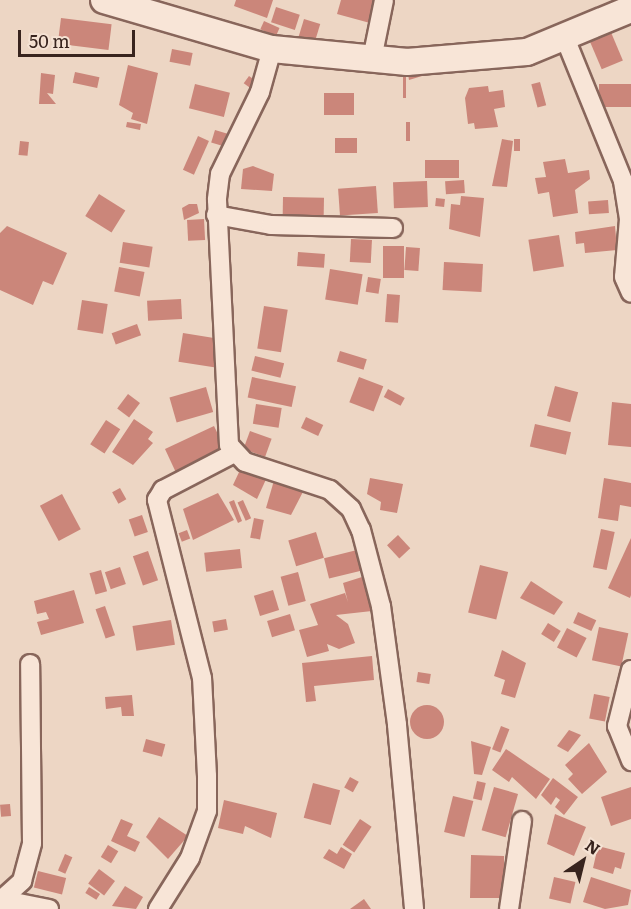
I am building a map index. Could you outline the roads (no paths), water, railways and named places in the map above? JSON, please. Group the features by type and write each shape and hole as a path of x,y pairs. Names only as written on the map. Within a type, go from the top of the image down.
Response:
{"street":[{"path":"104,0 272,48 372,60 494,59 565,38 631,9"},
{"path":"372,60 384,0"},
{"path":"565,38 623,182 629,219 624,277 631,293"},
{"path":"234,453 225,402 225,301 216,215 220,174 260,92 272,48"},
{"path":"216,215 271,225 393,228"},
{"path":"158,909 190,858 207,811 202,678 158,500 162,490 234,453 330,490 351,509 361,530 381,606 394,703 414,909"},
{"path":"2,900 22,881 32,843 30,664"},
{"path":"631,670 617,726 631,761"},
{"path":"509,909 522,821"},
{"path":"2,900 49,909"}]}
